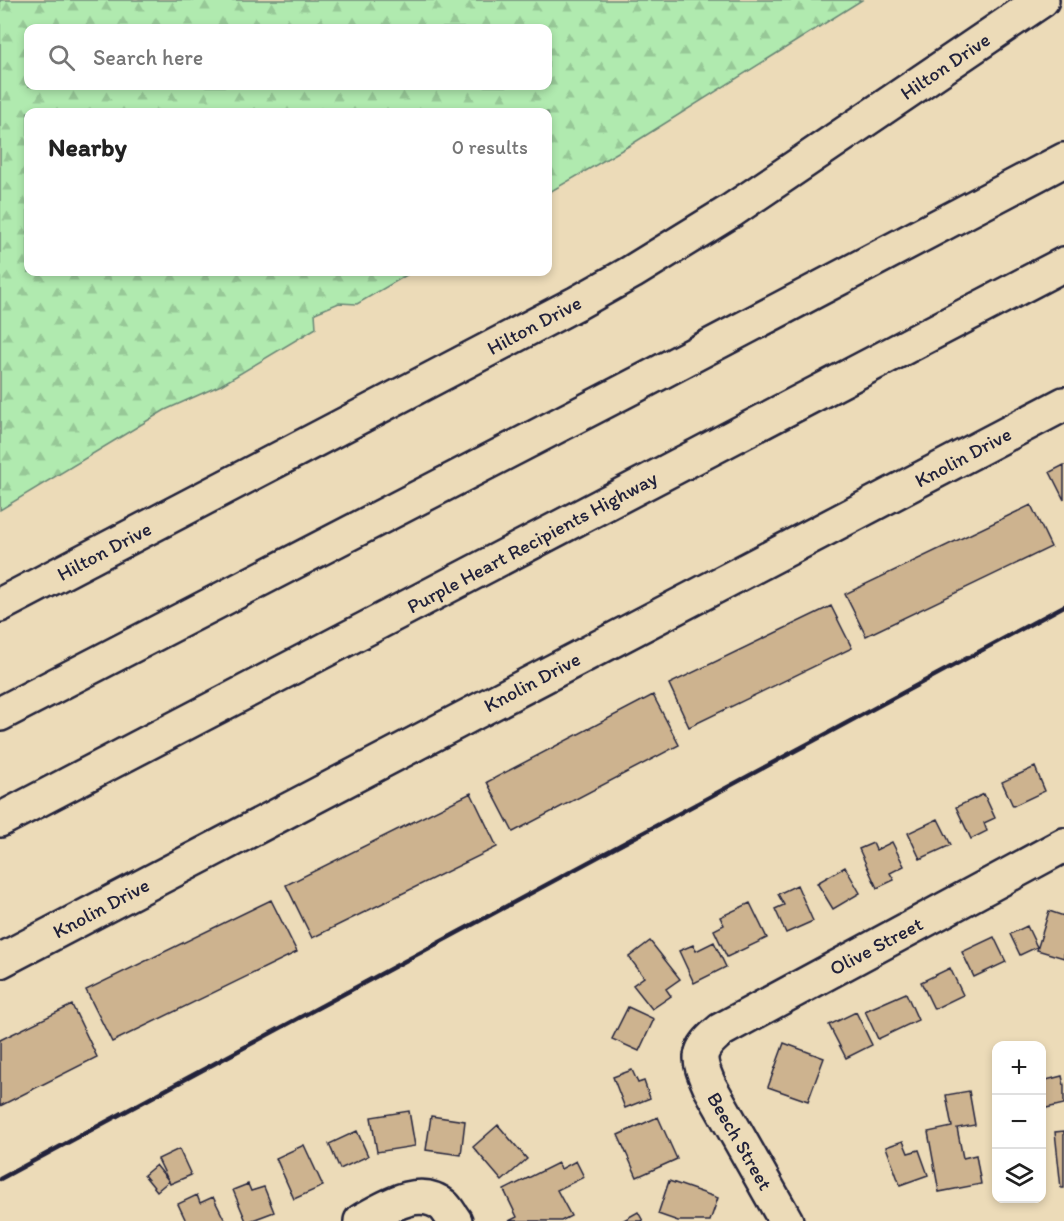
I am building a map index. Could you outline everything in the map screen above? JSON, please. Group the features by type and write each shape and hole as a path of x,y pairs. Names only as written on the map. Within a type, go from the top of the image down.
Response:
{"main road":[{"name":"Hilton Drive","path":"0,605 632,272 731,211 1042,0"},
{"path":"0,714 636,386 1064,160"},
{"name":"Purple Heart Recipients Highway","path":"0,820 1064,264"},
{"name":"Knolin Drive","path":"0,961 1064,404"},
{"path":"0,828 94,771"},
{"name":"Olive Street","path":"700,1059 704,1047 721,1030 1064,845"},
{"name":"Beech Street","path":"700,1059 710,1087 786,1221"},
{"path":"361,1221 395,1203 422,1196 434,1199 455,1221"}],"green space":[{"path":"0,0 862,0 632,144 552,191 552,108 24,108 24,276 405,276 357,304 339,303 315,313 316,328 221,385 165,410 0,510"}],"building":[{"path":"1064,465 1064,500 1050,472"},
{"path":"1031,505 1051,547 866,636 845,594"},
{"path":"831,606 852,648 689,727 669,684"},
{"path":"653,695 679,745 513,832 487,782"},
{"path":"1035,767 1045,791 1013,806 1002,782"},
{"path":"471,793 497,847 312,938 286,885"},
{"path":"984,794 995,818 984,823 987,831 971,839 956,807"},
{"path":"938,819 951,845 920,859 908,833"},
{"path":"892,842 904,866 890,873 894,880 877,888 859,849 873,843 876,850"},
{"path":"845,867 860,893 833,909 817,883"},
{"path":"797,885 813,921 786,933 775,909 784,905 778,894"},
{"path":"271,900 297,952 112,1042 86,990"},
{"path":"750,903 767,938 727,957 714,930 724,925 720,917"},
{"path":"1049,911 1064,916 1064,958 1037,950"},
{"path":"1027,926 1037,947 1020,955 1010,934"},
{"path":"994,937 1006,962 974,977 962,952"},
{"path":"650,941 680,979 666,989 671,996 652,1009 633,985 644,977 629,957"},
{"path":"714,942 726,967 694,983 679,951 693,945 696,951"},
{"path":"950,968 963,995 934,1009 921,982"},
{"path":"906,993 918,1020 878,1039 865,1011"},
{"path":"72,1005 97,1057 0,1106 0,1040"},
{"path":"628,1007 654,1019 639,1051 612,1039"},
{"path":"856,1012 872,1045 846,1058 829,1025"},
{"path":"784,1043 824,1058 808,1101 768,1087"},
{"path":"632,1070 638,1083 644,1081 650,1098 625,1108 613,1077"},
{"path":"1062,1076 1064,1104 1046,1108 1046,1080"},
{"path":"969,1091 975,1125 957,1128 963,1158 976,1155 981,1184 939,1192 928,1132 952,1127 946,1095"},
{"path":"409,1111 415,1146 377,1152 371,1117"},
{"path":"431,1116 465,1121 461,1155 426,1150"},
{"path":"658,1117 677,1159 637,1177 618,1135"},
{"path":"498,1125 527,1159 502,1181 473,1147"},
{"path":"357,1131 368,1156 340,1169 329,1144"},
{"path":"1064,1131 1064,1188 1061,1188 1055,1132"},
{"path":"903,1141 908,1153 919,1150 928,1175 900,1185 886,1147"},
{"path":"304,1145 323,1186 294,1199 276,1158"},
{"path":"179,1149 191,1175 170,1184 158,1159"},
{"path":"576,1161 584,1177 557,1190 571,1216 561,1221 509,1221 517,1217 504,1190 558,1163 561,1169"},
{"path":"156,1165 169,1181 157,1191 144,1175"},
{"path":"669,1181 718,1198 710,1221 678,1221 658,1214"},
{"path":"248,1184 251,1191 264,1187 274,1212 246,1221 233,1190"},
{"path":"197,1195 200,1203 213,1197 225,1221 186,1221 178,1204"},
{"path":"638,1212 643,1221 622,1221"}],"railway":[{"path":"0,1179 1064,606"}]}
